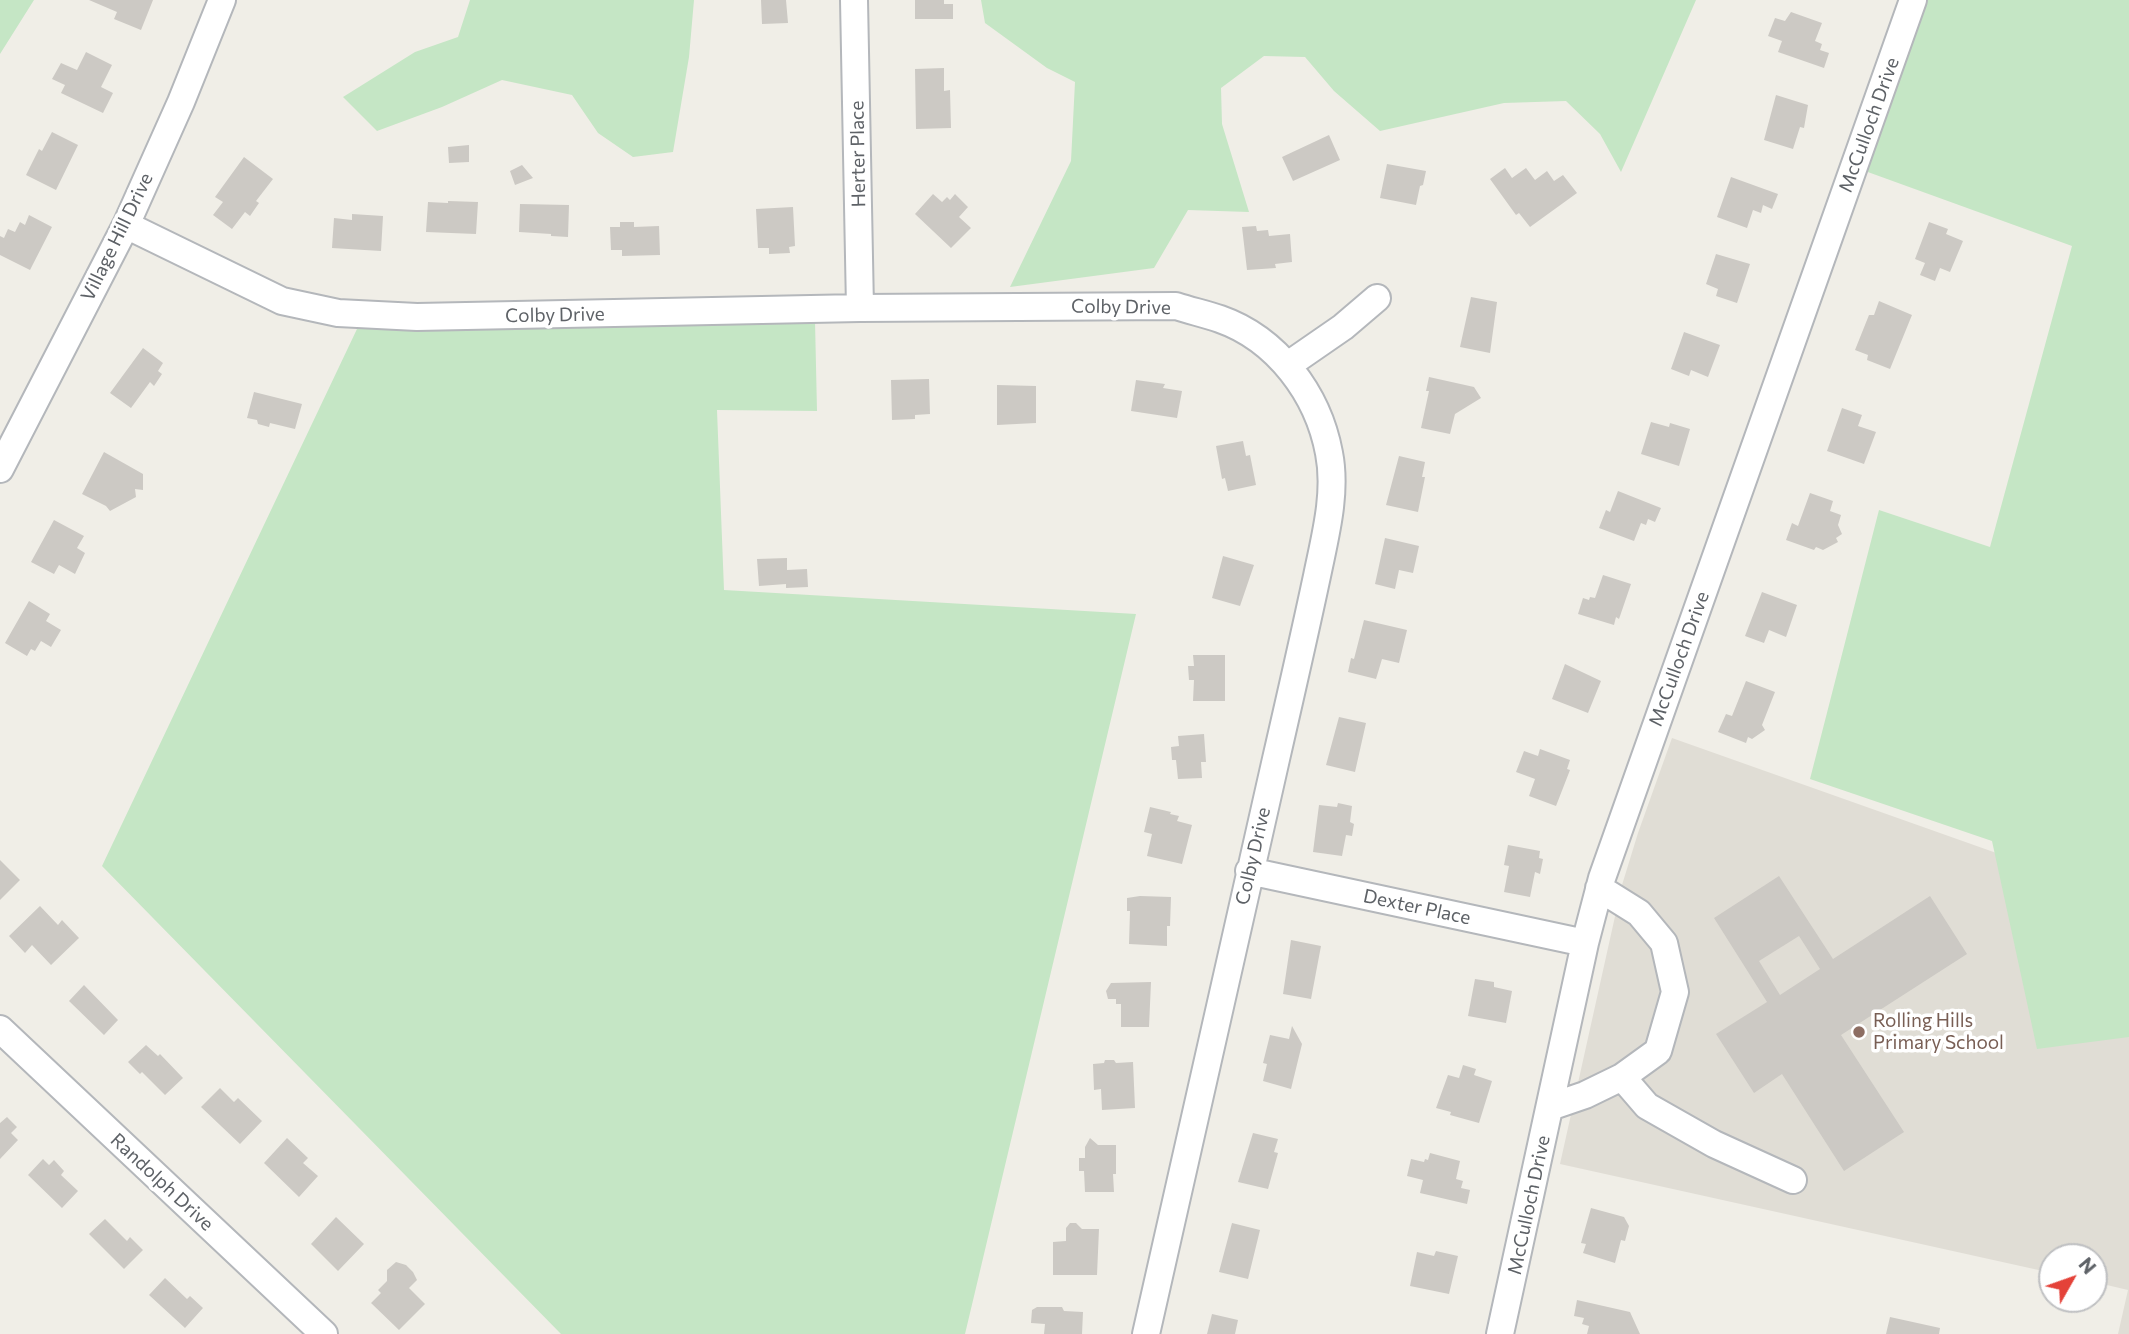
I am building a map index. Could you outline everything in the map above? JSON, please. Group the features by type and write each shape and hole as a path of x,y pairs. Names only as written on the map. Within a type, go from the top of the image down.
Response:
{"street":[{"name":"Village Hill Drive","path":"0,469 126,225 181,102 222,0"},
{"name":"Herter Place","path":"854,0 860,308"},
{"name":"McCulloch Drive","path":"1500,1334 1599,888 1913,0"},
{"name":"Colby Drive","path":"126,225 282,301 338,313 417,317 860,308 1176,306 1222,319 1259,339 1288,365 1313,402 1323,428 1330,455 1331,497 1304,639 1249,871 1146,1334"},
{"path":"1288,365 1343,327 1377,299"},
{"name":"Dexter Place","path":"1249,871 1585,943"},
{"path":"1550,1107 1585,1095 1622,1077 1658,1051 1675,992 1664,943 1639,913 1599,888"},
{"name":"Randolph Drive","path":"0,1029 324,1334"},
{"path":"1622,1077 1647,1106 1714,1144 1793,1180"}],"shaded area":[{"name":"Rolling Hills Primary School","path":"1672,738 2129,900 2129,1334 2118,1334 2128,1290 2108,1285 2108,1243 2038,1243 2038,1270 1560,1164 1622,885"}],"green space":[{"path":"0,0 34,0 0,54"},
{"path":"470,0 694,0 689,57 673,152 633,157 598,133 572,95 502,80 442,107 377,131 343,97 415,52 458,37"},
{"path":"981,0 1696,0 1621,172 1600,134 1566,101 1504,103 1380,131 1334,91 1305,57 1264,56 1221,88 1222,124 1249,212 1188,210 1154,268 1010,287 1071,161 1075,82 1047,68 985,23"},
{"path":"1913,0 2129,0 2129,1037 2037,1049 1992,841 1810,779 1879,510 1990,547 2072,246 1854,167"},
{"path":"815,321 817,411 717,410 724,590 1136,614 965,1334 561,1334 102,866 357,329"}],"building":[{"path":"89,0 153,0 141,30 114,19 117,12"},
{"path":"761,0 786,0 788,23 762,24"},
{"path":"915,0 944,0 944,4 953,4 953,19 915,19"},
{"path":"1791,12 1822,23 1815,41 1822,44 1820,50 1829,53 1824,68 1778,52 1782,41 1768,36 1775,18 1785,21"},
{"path":"86,52 112,65 101,87 113,93 103,113 61,93 65,85 52,79 61,63 77,70"},
{"path":"944,68 944,91 950,90 951,128 916,129 915,69"},
{"path":"1776,95 1808,105 1804,128 1800,127 1793,149 1764,140"},
{"path":"52,132 78,145 56,190 26,175 39,149 42,151"},
{"path":"1329,135 1340,160 1293,181 1282,157"},
{"path":"469,145 469,162 449,163 448,147"},
{"path":"244,157 273,179 256,201 259,203 250,216 245,212 232,229 213,215 223,202 215,197"},
{"path":"1387,164 1426,171 1416,205 1380,198"},
{"path":"522,165 533,178 515,185 510,171"},
{"path":"1505,168 1512,178 1526,168 1535,180 1547,171 1554,181 1563,175 1577,193 1530,227 1519,213 1516,215 1490,179"},
{"path":"1731,177 1778,194 1772,209 1763,205 1761,213 1753,210 1747,228 1717,217"},
{"path":"933,194 942,202 947,197 950,200 955,194 968,207 959,217 971,228 951,248 915,214"},
{"path":"428,202 478,202 476,234 426,232"},
{"path":"520,204 569,205 568,237 519,232"},
{"path":"793,207 795,246 789,247 790,253 769,254 769,248 758,248 756,209"},
{"path":"352,214 383,216 381,251 332,248 334,218 352,220"},
{"path":"29,215 52,227 30,270 0,255 0,236 4,238 8,229 15,232 20,222 25,225"},
{"path":"620,222 634,222 634,227 659,226 660,255 622,256 622,250 611,250 610,227 620,227"},
{"path":"1929,222 1948,229 1946,234 1963,241 1950,272 1940,268 1935,281 1920,275 1925,263 1915,259"},
{"path":"1256,226 1257,231 1268,230 1269,236 1290,234 1292,262 1275,264 1276,268 1247,270 1242,227"},
{"path":"1716,254 1750,264 1737,303 1716,296 1718,289 1706,284"},
{"path":"1471,297 1497,302 1490,353 1460,347"},
{"path":"1879,301 1912,315 1890,369 1867,360 1868,355 1855,350 1869,315 1874,315"},
{"path":"1684,332 1720,345 1708,377 1691,370 1689,376 1671,369"},
{"path":"143,348 163,363 158,371 162,374 154,386 150,382 131,408 110,393"},
{"path":"1429,377 1474,387 1481,398 1455,414 1450,434 1421,428 1429,391 1426,391"},
{"path":"929,379 930,414 915,415 915,419 892,420 891,380"},
{"path":"1136,380 1165,384 1163,388 1182,391 1177,418 1131,411"},
{"path":"997,385 1036,386 1036,423 997,425"},
{"path":"254,392 302,404 295,429 270,423 269,427 247,418"},
{"path":"1842,408 1862,415 1858,426 1876,432 1864,464 1827,451"},
{"path":"1651,422 1669,427 1670,423 1690,429 1679,466 1641,454"},
{"path":"1243,441 1246,456 1250,455 1256,485 1228,491 1225,478 1222,479 1216,446"},
{"path":"104,452 143,474 143,490 135,489 136,497 110,511 106,506 82,494"},
{"path":"1399,456 1425,462 1418,512 1386,505"},
{"path":"1618,491 1661,508 1655,522 1648,519 1646,525 1641,523 1634,541 1599,528 1606,510 1610,512"},
{"path":"1810,493 1833,501 1830,511 1841,515 1838,525 1842,534 1836,538 1838,542 1823,550 1816,547 1814,550 1786,540 1792,523 1798,526"},
{"path":"54,520 84,536 77,548 85,553 75,574 59,565 54,574 31,562"},
{"path":"1385,538 1419,546 1413,573 1399,570 1395,589 1375,584"},
{"path":"1223,556 1254,565 1240,606 1212,598"},
{"path":"787,558 787,570 807,569 808,587 786,588 786,584 759,586 757,559"},
{"path":"1603,575 1631,584 1619,619 1616,617 1614,625 1578,614 1583,598 1595,598"},
{"path":"1762,592 1797,605 1786,637 1769,630 1764,643 1745,636"},
{"path":"29,601 50,614 46,621 61,630 51,647 41,641 35,651 31,649 27,656 5,643"},
{"path":"1364,620 1407,630 1399,663 1382,659 1376,679 1348,672"},
{"path":"1193,655 1225,655 1225,701 1193,701 1194,680 1189,680 1188,666 1194,666"},
{"path":"1565,664 1601,681 1588,713 1552,699"},
{"path":"1746,681 1775,692 1762,725 1765,730 1752,739 1748,737 1746,743 1718,732 1726,714 1732,716"},
{"path":"1339,717 1366,723 1355,772 1326,765"},
{"path":"1204,734 1206,762 1201,762 1202,778 1178,779 1176,760 1172,760 1171,747 1179,746 1178,736"},
{"path":"1540,749 1570,760 1567,769 1570,770 1556,806 1529,796 1535,779 1516,772 1524,751 1538,756"},
{"path":"1338,803 1352,806 1350,822 1354,824 1352,836 1346,835 1342,856 1313,852 1319,805 1337,807"},
{"path":"1150,807 1171,812 1170,814 1179,816 1177,821 1192,825 1182,864 1147,856 1152,834 1144,832"},
{"path":"1508,845 1540,851 1539,858 1543,859 1540,874 1535,872 1530,897 1504,892 1509,866 1504,865"},
{"path":"0,860 20,880 0,900"},
{"path":"1779,876 1833,959 1930,896 1967,954 1841,1035 1904,1132 1844,1171 1782,1074 1754,1093 1716,1034 1767,1002 1714,918","holes":["1799,936 1820,969 1780,995 1759,961"]},
{"path":"1171,897 1167,946 1129,944 1130,911 1127,911 1127,898"},
{"path":"40,906 58,925 62,920 79,938 51,965 32,945 25,953 9,936"},
{"path":"1291,940 1321,946 1311,999 1283,994"},
{"path":"1475,979 1494,982 1494,987 1512,991 1506,1023 1468,1016"},
{"path":"1151,982 1149,1027 1121,1027 1121,1004 1116,1004 1116,999 1108,999 1106,991 1111,983"},
{"path":"84,985 118,1020 104,1035 69,1001"},
{"path":"1292,1026 1302,1044 1291,1089 1263,1081 1267,1064 1263,1063 1270,1035 1289,1039"},
{"path":"146,1045 158,1056 160,1054 183,1078 165,1095 128,1062"},
{"path":"1105,1060 1114,1060 1116,1063 1133,1062 1135,1108 1102,1110 1101,1089 1094,1090 1093,1064 1104,1063"},
{"path":"1463,1065 1476,1069 1474,1075 1492,1081 1479,1123 1436,1108 1448,1075 1459,1078"},
{"path":"220,1088 234,1102 238,1098 262,1121 240,1144 201,1107"},
{"path":"7,1117 17,1127 11,1133 18,1140 0,1159 0,1123"},
{"path":"1253,1133 1278,1139 1274,1152 1278,1153 1268,1189 1238,1182"},
{"path":"287,1138 308,1158 303,1163 318,1176 299,1197 264,1163"},
{"path":"1090,1138 1098,1145 1116,1145 1114,1192 1085,1192 1084,1171 1079,1171 1079,1158 1085,1158 1085,1147"},
{"path":"1430,1153 1460,1161 1456,1179 1463,1181 1461,1188 1470,1190 1467,1204 1420,1193 1423,1180 1407,1176 1411,1159 1424,1162 1425,1159 1428,1160"},
{"path":"43,1159 49,1165 54,1160 64,1171 61,1175 78,1191 62,1208 28,1175"},
{"path":"1591,1208 1624,1217 1629,1226 1625,1241 1621,1240 1615,1263 1583,1253 1586,1244 1581,1243"},
{"path":"336,1217 364,1244 338,1271 311,1244"},
{"path":"105,1219 127,1241 130,1237 143,1250 124,1269 89,1234"},
{"path":"1070,1223 1076,1223 1082,1229 1099,1229 1097,1275 1053,1275 1053,1242 1066,1241 1066,1228"},
{"path":"1232,1223 1260,1230 1248,1279 1219,1272"},
{"path":"1436,1251 1458,1256 1449,1294 1410,1286 1417,1252 1434,1256"},
{"path":"396,1262 406,1265 413,1272 417,1280 409,1288 425,1304 399,1330 371,1303 381,1293 378,1290 387,1281 387,1270"},
{"path":"165,1278 187,1299 190,1296 203,1308 185,1328 149,1295"},
{"path":"1577,1300 1630,1312 1640,1334 1587,1334 1589,1326 1582,1324 1584,1318 1574,1316"},
{"path":"1037,1307 1062,1307 1064,1311 1083,1312 1082,1334 1044,1334 1045,1324 1031,1323 1032,1310"},
{"path":"1212,1314 1238,1320 1235,1334 1207,1334"},
{"path":"1890,1317 1940,1328 1939,1334 1886,1334"}],"place":[{"name":"Rolling Hills Primary School","path":"1859,1032"}]}
